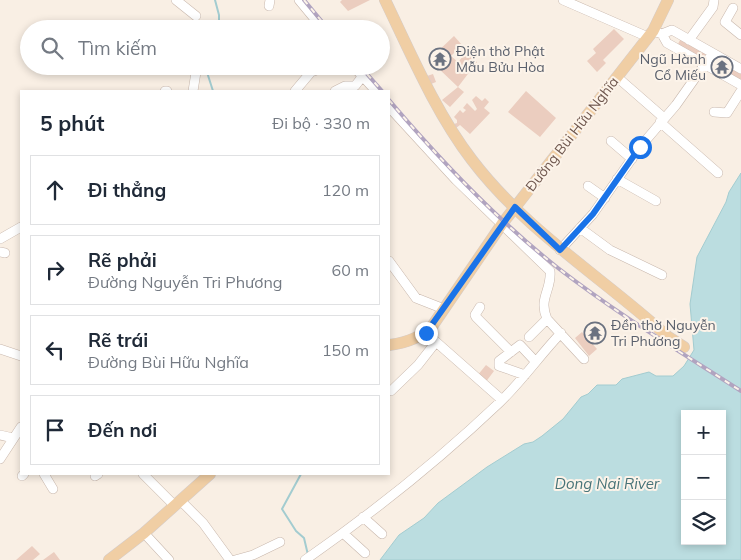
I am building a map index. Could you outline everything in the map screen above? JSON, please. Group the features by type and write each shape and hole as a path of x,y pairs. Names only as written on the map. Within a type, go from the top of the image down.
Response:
{"main road":[{"path":"385,0 421,73 461,145 484,174 560,250 652,322 686,346"},
{"name":"Đường Bùi Hữu Nghĩa","path":"390,345 407,342 426,333 444,310 502,224 617,76 654,34 668,0"},
{"path":"109,560 144,533 209,475"}],"street":[{"path":"176,0 196,16"},
{"path":"299,0 314,20"},
{"path":"563,0 654,34 741,85"},
{"path":"689,40 713,7 714,0"},
{"path":"733,8 725,22 741,35"},
{"path":"654,34 672,30 741,69"},
{"path":"560,250 605,198 617,179 662,120 676,105 712,54"},
{"path":"193,90 196,75"},
{"path":"301,89 309,75"},
{"path":"617,76 718,173"},
{"path":"337,90 344,86 358,88 362,77 375,90"},
{"path":"714,112 727,113 741,91"},
{"path":"390,108 443,167 550,271 542,302 547,319 584,359"},
{"path":"611,141 632,159"},
{"path":"617,179 656,201"},
{"path":"588,186 605,198"},
{"path":"0,238 20,228"},
{"path":"580,228 610,250 662,275"},
{"path":"390,262 416,298 444,310"},
{"path":"480,307 475,315 476,317 511,352"},
{"path":"529,337 547,319"},
{"path":"426,333 502,400"},
{"path":"305,560 343,533 439,457 502,400 561,333"},
{"path":"392,391 418,365 436,342"},
{"path":"524,375 499,366 499,361 522,346 535,361"},
{"path":"0,349 20,356"},
{"path":"0,459 20,428"},
{"path":"0,435 13,438"},
{"path":"45,475 53,489"},
{"path":"144,475 203,523 230,560"},
{"path":"363,516 382,534"},
{"path":"144,533 169,560"},
{"path":"343,533 365,553"},
{"path":"235,560 254,555 280,542"}],"water":[{"name":"Dong Nai River","path":"741,173 741,560 380,560 399,535 424,518 438,503 487,467 524,444 533,442 542,436 563,419 581,397 588,394 597,385 616,385 622,379 649,372 656,376 673,376 684,366 694,350 690,304 697,257 726,202 729,192"}],"building":[{"path":"342,0 370,0 348,11 340,2"},
{"path":"614,29 624,39 603,60 606,63 597,72 587,61 596,53 593,49"},
{"path":"454,36 462,45 451,56 458,62 466,53 477,62 458,87 438,68 444,63 437,62 435,54"},
{"path":"681,38 708,55 703,62 677,46"},
{"name":"Ngũ Hành Cổ Miếu","path":"721,62 741,72 741,82 718,70"},
{"path":"433,74 436,82 431,84 427,76"},
{"path":"458,87 464,92 450,107 442,100"},
{"path":"526,91 556,118 540,137 508,112"},
{"path":"476,96 482,101 485,98 489,102 484,108 490,113 470,134 460,125 456,128 454,124 457,123 457,120 454,117 460,110 463,113 466,110 463,108 467,103 475,111 477,109 472,100"},
{"name":"Đền thờ Nguyễn Tri Phương","path":"593,322 606,336 597,344 584,330"},
{"path":"582,332 597,349 589,356 575,338"},
{"path":"486,365 494,371 485,383 477,376"},
{"path":"32,546 40,554 33,560 16,560"},
{"path":"54,552 60,560 43,560"}],"waterway":[{"path":"215,0 219,20"},
{"path":"208,75 213,90"},
{"path":"300,475 282,509 296,531 304,538 308,555"}],"railway":[{"path":"304,0 321,20"},
{"path":"368,75 381,90"},
{"path":"390,101 469,188 513,230 558,268 602,301 741,391"}],"place":[{"name":"Điện thờ Phật Mẫu Bửu Hòa","path":"440,59"},
{"name":"Ngũ Hành Cổ Miếu","path":"722,67"},
{"name":"Đền thờ Nguyễn Tri Phương","path":"595,333"}],"route":[{"path":"426,333 515,207 560,250 593,214 640,147"}]}
